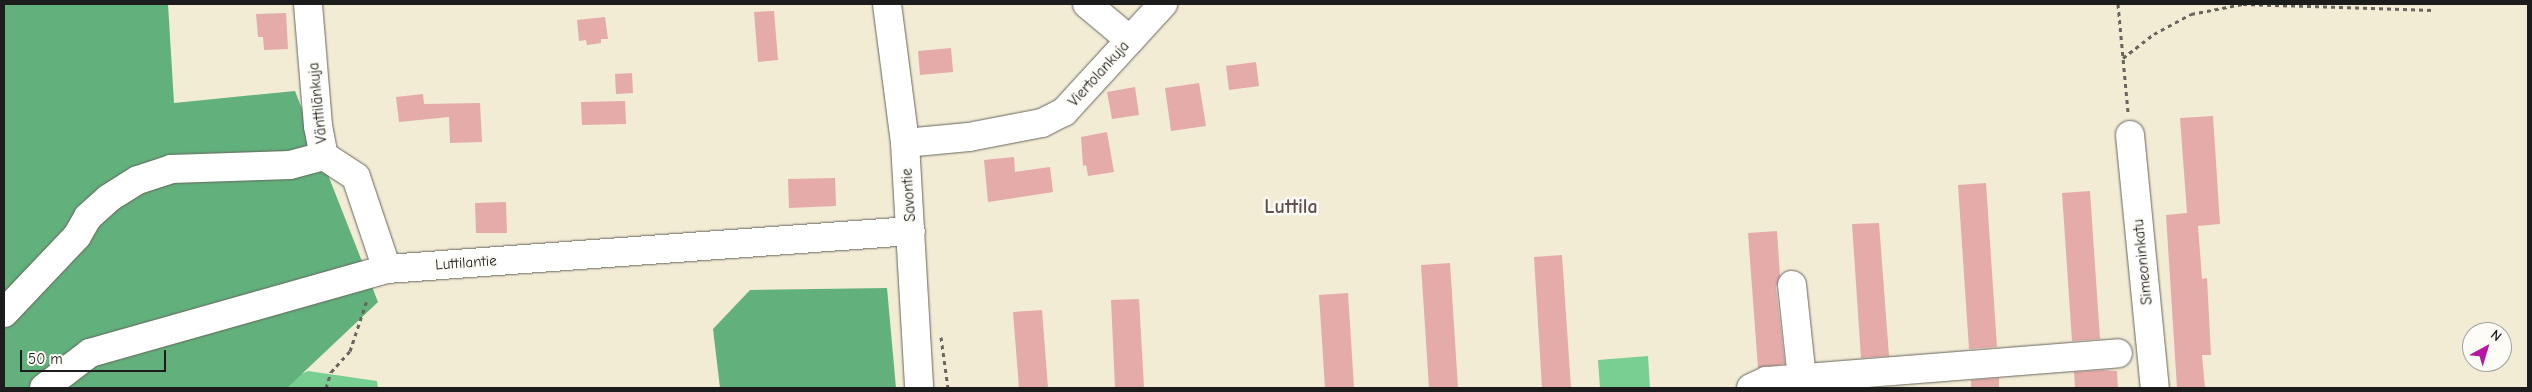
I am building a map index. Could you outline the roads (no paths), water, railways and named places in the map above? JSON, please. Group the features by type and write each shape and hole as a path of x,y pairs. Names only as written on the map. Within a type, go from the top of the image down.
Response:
{"street":[{"name":"Vänttilänkuja","path":"308,4 318,126 324,156 356,177 381,271"},
{"name":"Savontie","path":"887,4 905,143 919,388"},
{"path":"1088,4 1130,40"},
{"name":"Viertolankuja","path":"905,143 970,137 1042,123 1064,112 1163,4"},
{"name":"Simeoninkatu","path":"2130,135 2155,388"},
{"path":"4,313 77,236 88,217 109,198 138,180 172,168 282,166 324,156"},
{"name":"Luttilantie","path":"44,388 90,353 381,271 911,231"},
{"path":"1792,285 1803,384"},
{"path":"1751,388 1766,381 1803,384 2118,353"}],"district":[{"name":"Luttila","path":"1291,206"}]}
